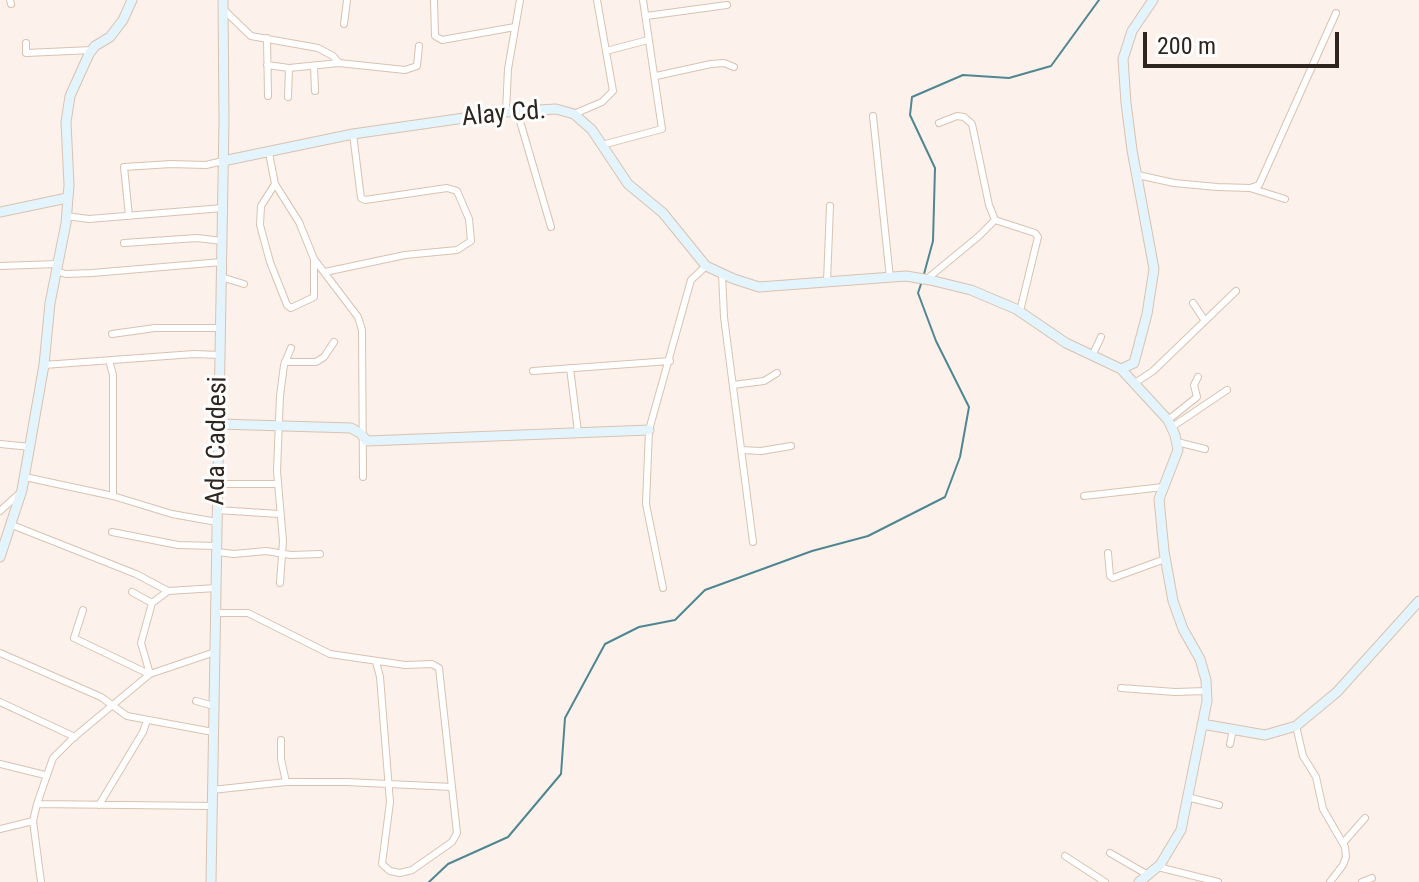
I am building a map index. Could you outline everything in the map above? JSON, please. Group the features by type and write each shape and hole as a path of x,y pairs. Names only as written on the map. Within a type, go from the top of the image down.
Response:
{"street":[{"path":"0,557 25,477 44,365 56,267 66,216 69,152 66,122 70,96 92,50 116,29 132,0"},
{"path":"344,24 347,0"},
{"path":"434,0 435,36 442,40 515,27"},
{"path":"506,112 508,69 520,0"},
{"path":"574,114 602,102 613,91 597,0"},
{"path":"602,145 662,129 643,0"},
{"path":"1121,369 1134,363 1147,314 1154,269 1126,103 1123,59 1132,31 1153,0"},
{"path":"223,4 251,36 318,48 339,63"},
{"name":"Ada Caddesi","path":"211,882 223,208 223,4"},
{"path":"646,16 727,5"},
{"path":"1250,188 1259,185 1264,177 1336,13"},
{"path":"267,38 268,96"},
{"path":"606,51 648,40"},
{"path":"26,43 26,53 92,50"},
{"path":"267,65 289,68 339,63 405,70 417,66 419,46"},
{"path":"656,76 711,64 724,63 734,67"},
{"path":"314,66 315,91"},
{"path":"288,97 289,68"},
{"name":"Alay Cd.","path":"223,161 353,134 506,112 556,109 574,114 592,130 628,184 663,213 706,266 759,287 906,276 971,290 1020,311 1066,343 1121,369 1170,424"},
{"path":"517,111 551,227"},
{"path":"873,116 890,278"},
{"path":"939,123 957,116 964,117 972,124 995,220"},
{"path":"325,272 405,255 457,250 471,241 469,219 457,191 447,188 365,200 361,198 353,134"},
{"path":"269,153 275,184 299,222 314,259 358,317 362,330 363,477"},
{"path":"129,216 124,167 206,165 223,161"},
{"path":"1138,175 1174,183 1250,188 1285,199"},
{"path":"275,184 261,206 260,225 278,284 291,308 314,297 314,259"},
{"path":"0,212 67,198"},
{"path":"827,282 830,206"},
{"path":"66,216 89,219 223,208"},
{"path":"928,280 995,220"},
{"path":"995,220 1035,233 1038,237 1020,311"},
{"path":"124,243 197,238 222,241"},
{"path":"0,266 56,267 66,274 222,262"},
{"path":"663,588 646,504 649,430 691,280 706,266"},
{"path":"722,274 724,317 753,542"},
{"path":"221,277 244,284"},
{"path":"1135,383 1153,371 1236,291"},
{"path":"1193,303 1205,321"},
{"path":"112,334 155,328 220,328"},
{"path":"1093,354 1101,337"},
{"path":"285,362 316,362 324,357 334,342"},
{"path":"280,583 283,541 278,484 280,396 285,362 291,348"},
{"path":"44,365 220,355"},
{"path":"109,360 113,375 113,496"},
{"path":"533,371 670,361"},
{"path":"570,368 578,432"},
{"path":"733,385 764,381 777,373"},
{"path":"1170,424 1197,397 1194,385 1198,377"},
{"path":"1170,424 1227,390"},
{"path":"219,424 351,428 367,441 649,430"},
{"path":"1139,882 1158,867 1181,830 1207,691 1200,659 1183,629 1173,601 1165,559 1159,499 1178,450 1170,424"},
{"path":"1177,442 1205,449"},
{"path":"0,444 31,447"},
{"path":"741,450 761,451 791,446"},
{"path":"25,477 113,496 159,511 217,522"},
{"path":"218,484 278,484"},
{"path":"1084,496 1163,487"},
{"path":"0,511 22,490"},
{"path":"217,510 279,514"},
{"path":"12,525 136,574 168,591 216,588"},
{"path":"112,532 178,545 291,555 320,554"},
{"path":"1108,553 1110,576 1113,578 1165,559"},
{"path":"150,674 141,643 152,603 168,591"},
{"path":"132,592 152,603"},
{"path":"1202,724 1265,735 1296,726 1337,692 1419,601"},
{"path":"83,610 74,638 150,674"},
{"path":"215,613 248,613 330,654 376,662 432,664 439,668 457,833 452,842 412,870 400,873 390,871 382,864 390,802 380,677 376,662"},
{"path":"41,882 33,821 45,775 53,758 150,674 215,652"},
{"path":"0,653 101,697 127,716 213,732"},
{"path":"1121,688 1207,691"},
{"path":"196,701 214,706"},
{"path":"0,702 75,737"},
{"path":"99,805 143,732 147,720"},
{"path":"1296,726 1303,756 1316,777 1323,809 1343,843 1346,857 1330,882"},
{"path":"1230,744 1233,729"},
{"path":"281,740 286,782"},
{"path":"0,764 45,775"},
{"path":"212,790 286,782 452,787"},
{"path":"1187,797 1219,805"},
{"path":"37,804 212,806"},
{"path":"1343,843 1365,818"},
{"path":"0,829 33,821"},
{"path":"1110,853 1148,875"},
{"path":"1065,856 1105,882"},
{"path":"1158,867 1218,882"},
{"path":"1362,882 1372,878"}],"waterway":[{"path":"924,274 933,241 935,168 910,115 912,97 963,75 1009,78 1051,66 1099,0"},
{"path":"429,882 448,864 508,837 561,774 565,718 605,644 639,627 675,620 705,590 812,551 868,536 945,497 960,457 969,407 936,341 918,293 921,284"}]}
